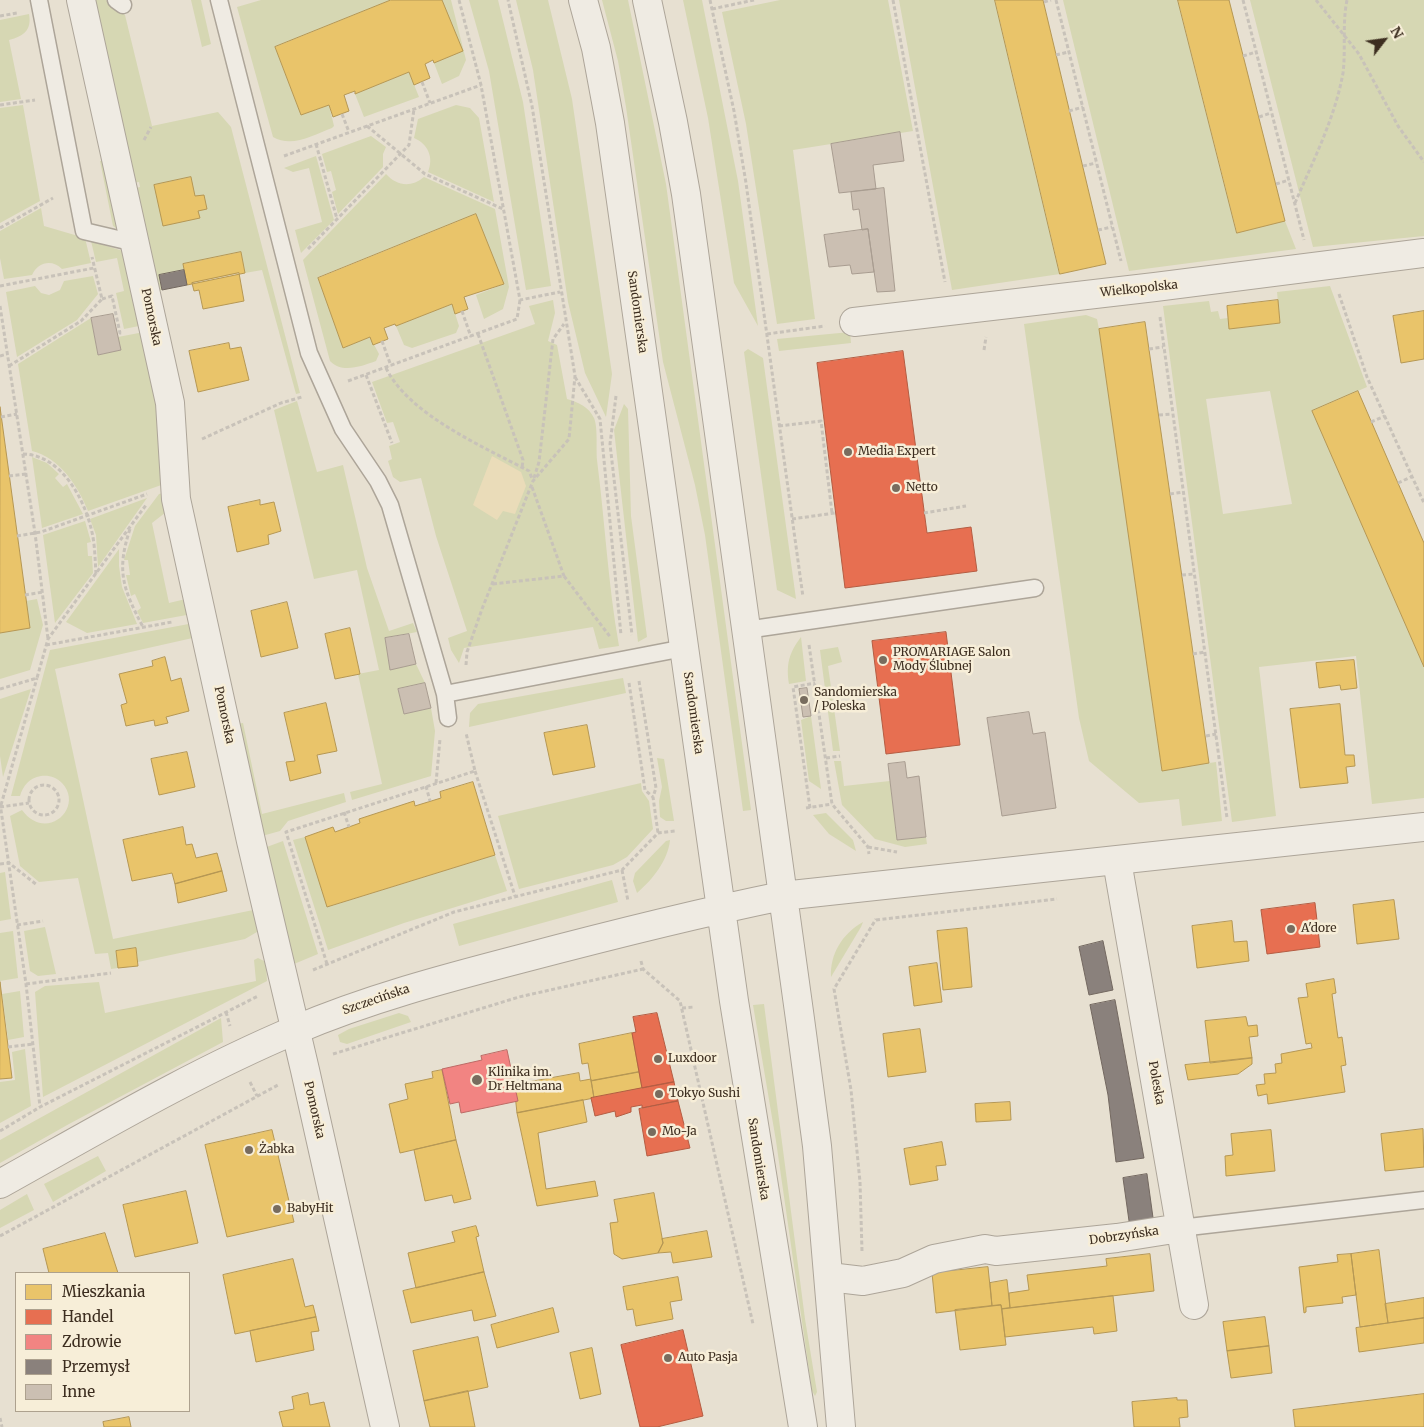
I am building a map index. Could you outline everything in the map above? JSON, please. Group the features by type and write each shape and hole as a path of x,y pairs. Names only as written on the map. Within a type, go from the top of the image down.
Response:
{"street":[{"name":"Pomorska","path":"81,0 171,409 176,499 385,1427"},
{"name":"Sandomierska","path":"583,0 600,65 610,123 720,909 756,1145 803,1427"},
{"path":"647,0 686,194 817,1146 841,1427"},
{"name":"Wielkopolska","path":"854,322 1424,253"},
{"path":"782,896 1424,827"},
{"name":"Poleska","path":"1117,861 1194,1305"},
{"name":"Szczecińska","path":"0,1184 224,1062 296,1030 404,990 609,935 782,896"},
{"name":"Dobrzyńska","path":"829,1277 863,1281 903,1273 934,1259 985,1249 996,1251 1116,1238 1180,1228"}],"lane":[{"path":"39,0 84,231 136,243"},
{"path":"219,0 305,341 324,390 343,429 384,492 445,694 448,718"},
{"path":"746,630 1035,588"},
{"path":"445,694 684,648"},
{"name":"Dobrzyńska","path":"1180,1228 1424,1200"}],"path":[{"path":"343,382 517,319 520,300 480,84 459,0"},
{"path":"508,0 532,106 564,323 575,376 569,439 533,480"},
{"path":"710,0 734,110 832,804 868,847 869,854"},
{"path":"712,9 754,0"},
{"path":"894,0 949,311"},
{"path":"1044,2 1051,0"},
{"path":"1056,0 1128,290"},
{"path":"1242,0 1312,268"},
{"path":"1316,0 1359,54 1398,126 1424,162"},
{"path":"1295,204 1329,122 1342,73 1343,32 1347,0"},
{"path":"1056,55 1068,52"},
{"path":"1243,56 1256,52"},
{"path":"422,82 430,103"},
{"path":"281,157 480,84"},
{"path":"0,105 58,97"},
{"path":"1069,111 1082,107"},
{"path":"305,252 409,146 414,109"},
{"path":"1259,117 1271,113"},
{"path":"342,114 348,132"},
{"path":"367,126 425,174 503,210"},
{"path":"316,144 337,219"},
{"path":"1083,166 1096,163"},
{"path":"1276,184 1289,180"},
{"path":"0,228 74,184"},
{"path":"1098,230 1112,227"},
{"path":"9,366 81,321 102,299 90,249"},
{"path":"0,286 94,268"},
{"path":"1338,291 1367,377 1424,503"},
{"path":"520,300 560,292"},
{"path":"0,306 35,533 48,639"},
{"path":"1159,310 1228,825"},
{"path":"462,311 471,337"},
{"path":"767,334 854,322"},
{"path":"515,896 475,771 465,728 462,690 467,652 540,462 553,339 564,323"},
{"path":"478,334 523,460 522,468"},
{"path":"382,341 391,366"},
{"path":"1149,349 1163,347"},
{"path":"0,356 8,354"},
{"path":"386,368 394,384 444,425 528,471 533,480"},
{"path":"366,375 392,443"},
{"path":"575,376 600,419 613,546 615,591 622,642 630,657 656,788 653,797 658,833"},
{"path":"174,463 198,441 281,403 324,390"},
{"path":"617,390 610,444 630,657 645,790 653,797"},
{"path":"1,417 17,414"},
{"path":"1159,415 1172,414"},
{"path":"1372,422 1385,416"},
{"path":"779,426 821,420 834,513 792,519"},
{"path":"23,454 42,456 53,465 75,490 87,516 94,547 96,575"},
{"path":"9,476 26,474"},
{"path":"1398,483 1413,476"},
{"path":"531,486 564,576 613,641 622,642"},
{"path":"17,536 35,533 156,491"},
{"path":"1170,494 1183,492"},
{"path":"40,1107 10,863 0,806 48,639 151,498"},
{"path":"924,513 966,506"},
{"path":"131,526 123,550 122,569 128,597 143,628"},
{"path":"1182,575 1194,574"},
{"path":"493,584 564,576"},
{"path":"25,595 43,592"},
{"path":"46,645 203,617"},
{"path":"1193,654 1205,652"},
{"path":"0,689 37,678"},
{"path":"815,683 792,687 808,808 832,804"},
{"path":"436,783 441,727 448,718"},
{"path":"1206,736 1216,734"},
{"path":"826,758 840,756"},
{"path":"327,964 286,832 475,771"},
{"path":"42,786 56,790 60,799 57,809 50,815 39,815 31,808 29,803 30,794 42,786"},
{"path":"426,786 430,801"},
{"path":"0,806 29,803"},
{"path":"344,812 349,827"},
{"path":"305,973 454,912 622,870 658,833 675,830"},
{"path":"0,864 10,863 37,885"},
{"path":"622,870 628,902"},
{"path":"863,1281 857,1145 851,1090 832,989 876,920"},
{"path":"17,925 43,921"},
{"path":"641,961 643,969 680,1001 755,1331"},
{"path":"328,1056 520,997 643,969"},
{"path":"26,984 111,973"},
{"path":"0,1131 40,1107 261,994"},
{"path":"682,1008 694,1006"},
{"path":"8,1047 33,1044"},
{"path":"246,1075 257,1096"},
{"path":"0,1236 284,1082"},
{"path":"0,1418 2,1427"}],"green space":[{"path":"91,0 106,0 125,15 152,126 218,112 231,127 300,393 296,394 262,270 245,273 241,252 183,264 184,270 160,275 162,290 153,292 132,189 140,187 139,182 131,183"},
{"path":"191,0 201,0 211,44 202,47"},
{"path":"261,0 391,0 275,47 301,115 329,105 334,126 332,128 295,141 280,140 273,137 237,7"},
{"path":"442,0 451,0 466,60 459,76 442,84 434,63 462,51"},
{"path":"469,0 498,0 523,102 551,286 526,290 489,71"},
{"path":"516,0 548,0 572,99 612,374 606,417 585,373 568,302 533,70"},
{"path":"602,0 628,0 666,184 751,810 743,811 705,535 695,485 663,362 626,107 618,61"},
{"path":"683,0 702,0 738,181 758,326 734,283 708,118"},
{"path":"780,0 888,0 913,131 793,150 815,319 777,324 746,124 722,12"},
{"path":"899,0 995,0 1060,274 952,290"},
{"path":"1063,0 1178,0 1237,233 1285,221 1296,249 1129,271"},
{"path":"1250,0 1424,0 1424,236 1313,247"},
{"path":"29,14 30,20 26,32 9,40 21,99 0,102 0,20"},
{"path":"409,72 419,97 364,117 355,94"},
{"path":"23,105 40,201 0,223 0,108"},
{"path":"456,105 470,108 479,118 494,202 428,172 430,156 426,147 414,138 418,119"},
{"path":"371,136 386,147 383,154 383,167 338,214 332,192 336,190 331,171 327,172 322,154"},
{"path":"316,156 334,220 301,253 295,230 322,222 309,168 293,172 284,168"},
{"path":"100,161 104,161 127,236 113,226"},
{"path":"386,174 395,181 404,184 414,183 424,177 495,209 509,287 503,309 484,319 476,295 504,284 476,214 318,277 343,348 370,337 379,354 376,361 358,367 340,367 330,361 303,260"},
{"path":"41,208 44,226 85,238 91,263 62,269 54,264 46,263 38,267 32,275 4,279 0,258 0,231"},
{"path":"91,241 123,251 144,325 124,329 116,293 124,291 117,258 96,262"},
{"path":"93,276 98,294 77,320 17,357 6,292 35,286 41,293 49,295 60,290 64,281"},
{"path":"1330,286 1367,387 1312,411 1424,667 1424,798 1372,804 1356,656 1259,667 1276,816 1232,822 1163,306 1209,301 1211,312 1218,311 1220,319 1228,318 1230,329 1280,323 1277,292","holes":["1270,391 1292,504 1223,514 1206,399"]},
{"path":"553,300 555,313 548,341 557,345 567,399 579,403 586,408 592,414 595,422 609,576 619,646 599,649 593,627 464,648 459,663 451,650 448,638 467,631 436,536 421,478 400,482 393,477 388,461 392,459 389,446 400,442 393,422 387,423 372,382 535,324 529,306"},
{"path":"452,304 459,326 456,333 412,348 404,345 396,326"},
{"path":"1086,315 1097,319 1099,329 1162,770 1216,762 1222,821 1182,826 1179,799 1139,803 1089,761 1079,718 1024,324"},
{"path":"91,318 98,355 120,350 118,337 144,332 158,394 167,483 88,511 79,492 67,474 51,460 32,451 18,364"},
{"path":"850,332 851,343 779,351 777,339"},
{"path":"748,349 763,358 796,599 777,590 744,352"},
{"path":"297,401 317,472 343,465 367,568 389,631 413,623 417,632 385,638 390,669 416,664 425,683 398,689 404,714 431,708 435,731 431,776 352,800 350,792 382,784 358,674 379,670 357,570 314,579 274,410"},
{"path":"624,404 628,409 631,516 647,637 638,642 614,430"},
{"path":"32,457 47,463 59,474 55,478 63,487 67,484 83,514 42,528"},
{"path":"167,492 170,509 152,523 169,603 190,598 192,614 143,623 137,611 141,608 135,594 131,596 126,575 130,575 128,560 124,560 135,526 159,494"},
{"path":"147,498 98,567 96,535 90,519"},
{"path":"85,521 91,542 87,543 88,556 92,556 93,573 55,623 43,535"},
{"path":"119,549 122,587 137,624 87,633 66,622"},
{"path":"37,599 43,625 30,670 0,679 0,633 30,628 26,601"},
{"path":"194,623 197,637 55,669 113,939 258,909 262,929 245,939 138,962 136,948 116,951 118,968 111,969 108,953 95,954 78,878 39,882 20,866 10,816 22,810 32,819 42,823 51,823 60,818 66,811 69,802 68,793 57,779 44,776 30,781 20,796 11,796 50,650"},
{"path":"801,637 806,681 789,684 789,659"},
{"path":"838,647 842,662 828,666 840,751 833,751 820,650"},
{"path":"623,678 626,693 469,727 470,713 478,704"},
{"path":"31,689 3,777 0,756 0,699"},
{"path":"811,716 821,789 809,781 801,720"},
{"path":"243,723 262,814 344,793 346,802 288,821 280,831 262,836 237,724"},
{"path":"657,758 664,759 674,821 666,821 660,817 659,801 662,787"},
{"path":"834,761 841,761 844,786 890,781 897,840 926,837 927,844 905,847 875,839 842,805"},
{"path":"641,783 642,791 649,801 653,829 627,857 613,865 519,889 498,816"},
{"path":"826,813 853,840 856,851 829,834 813,815"},
{"path":"305,837 328,907 495,855 507,891 404,923 328,950 293,840"},
{"path":"670,840 663,863 637,893 633,881 635,873 666,841"},
{"path":"283,841 318,954 294,964 264,848"},
{"path":"5,872 11,919 0,921 0,873"},
{"path":"612,880 618,902 459,946 453,924"},
{"path":"863,922 831,977 833,960 839,945 849,932"},
{"path":"45,927 56,974 38,976 30,971 24,931"},
{"path":"13,931 18,978 0,981 0,933"},
{"path":"258,958 266,962 267,981 43,1097 35,992 45,986 99,982 105,1013 256,981 254,960"},
{"path":"20,991 24,1037 8,1040 2,994"},
{"path":"764,1004 805,1319 817,1392 815,1396 812,1391 776,1141 753,1005"},
{"path":"399,1013 408,1016 411,1022 347,1044 340,1042 338,1035 349,1029"},
{"path":"221,1018 223,1042 0,1163 0,1140"},
{"path":"25,1049 31,1106 0,1123 0,1082 15,1080 12,1052"},
{"path":"98,1156 106,1171 53,1202 44,1184"},
{"path":"27,1194 34,1210 0,1228 0,1210"}],"sand":[{"path":"492,456 521,472 526,486 515,514 503,511 497,520 473,505"}],"building: Mieszkania":[{"path":"391,0 442,0 463,51 434,63 433,60 425,64 430,78 414,85 409,72 355,94 355,91 344,95 349,111 333,117 329,105 301,115 275,47"},
{"path":"995,0 1043,0 1106,264 1060,274"},
{"path":"1178,0 1229,0 1285,221 1237,233"},
{"path":"191,177 195,196 204,195 207,209 198,211 200,218 163,226 154,185"},
{"path":"476,214 504,284 464,297 468,309 455,314 452,304 396,326 395,324 384,328 388,339 373,345 370,337 343,348 318,278"},
{"path":"241,252 245,273 187,285 183,264"},
{"path":"239,273 244,301 203,309 199,290 194,291 192,283"},
{"path":"1278,300 1280,323 1229,329 1227,306"},
{"path":"1424,311 1424,359 1401,363 1393,316"},
{"path":"1145,322 1209,763 1162,771 1099,329"},
{"path":"229,343 230,349 241,347 249,380 198,392 189,351"},
{"path":"1358,391 1424,543 1424,667 1312,411"},
{"path":"0,407 30,628 0,633"},
{"path":"260,500 260,505 274,502 281,531 268,535 269,544 237,552 228,507"},
{"path":"287,602 298,648 261,657 251,611"},
{"path":"350,628 360,674 335,679 325,634"},
{"path":"165,657 171,681 181,678 189,711 166,717 168,723 155,726 154,720 126,726 121,705 127,703 119,674 153,666 152,661"},
{"path":"1354,660 1357,688 1341,690 1340,685 1319,688 1316,663"},
{"path":"326,703 337,751 317,755 321,773 290,781 286,762 295,761 284,713"},
{"path":"1340,704 1345,755 1354,755 1355,766 1346,767 1348,783 1300,788 1290,709"},
{"path":"587,725 595,767 553,775 544,733"},
{"path":"187,752 195,787 159,795 151,759"},
{"path":"473,782 495,855 327,907 305,837 333,827 335,832 360,823 359,819 414,801 415,806 441,798 440,792"},
{"path":"183,827 186,845 192,844 196,858 217,853 222,871 175,884 172,873 132,881 123,840"},
{"path":"222,871 227,891 178,903 175,884"},
{"path":"1394,900 1399,939 1357,944 1353,905"},
{"path":"1232,921 1234,942 1247,941 1249,961 1197,968 1192,926"},
{"path":"967,928 972,987 943,990 937,931"},
{"path":"136,948 138,966 118,968 116,951"},
{"path":"937,963 942,1002 914,1006 909,967"},
{"path":"1334,979 1336,993 1332,994 1338,1038 1342,1037 1346,1065 1341,1066 1345,1092 1268,1104 1267,1094 1258,1096 1256,1085 1265,1084 1264,1074 1276,1073 1275,1064 1282,1063 1281,1054 1312,1048 1311,1043 1306,1044 1298,998 1308,997 1306,984"},
{"path":"0,982 12,1078 0,1079"},
{"path":"1246,1017 1248,1026 1257,1025 1258,1036 1249,1037 1252,1058 1210,1063 1205,1021"},
{"path":"920,1029 926,1072 888,1077 883,1034"},
{"path":"632,1033 639,1072 591,1081 588,1063 582,1064 579,1044"},
{"path":"1252,1058 1252,1064 1238,1074 1188,1080 1185,1065"},
{"path":"442,1070 456,1140 400,1153 389,1104 408,1099 405,1084 433,1078 432,1072"},
{"path":"639,1072 642,1088 594,1098 591,1081"},
{"path":"579,1073 580,1081 591,1079 594,1098 517,1113 514,1085"},
{"path":"583,1100 587,1122 538,1133 546,1189 595,1181 598,1196 537,1206 517,1113"},
{"path":"1010,1102 1011,1120 976,1122 975,1104"},
{"path":"1423,1129 1424,1167 1385,1171 1381,1134"},
{"path":"272,1130 294,1222 227,1237 205,1145"},
{"path":"1271,1130 1275,1171 1226,1176 1225,1156 1233,1155 1231,1134"},
{"path":"456,1140 471,1199 454,1203 452,1195 425,1201 414,1150"},
{"path":"942,1142 946,1165 936,1166 938,1180 910,1185 904,1149"},
{"path":"186,1191 198,1243 135,1257 123,1205"},
{"path":"654,1193 663,1243 658,1253 622,1259 614,1254 610,1223 618,1222 614,1200"},
{"path":"476,1226 479,1236 476,1237 484,1272 416,1288 408,1253 455,1242 452,1232"},
{"path":"707,1231 712,1257 673,1263 671,1252 658,1253 663,1243 662,1239"},
{"path":"105,1233 118,1272 49,1272 43,1249"},
{"path":"1379,1250 1388,1323 1360,1327 1351,1254"},
{"path":"1150,1254 1154,1291 1010,1308 1009,1293 1029,1290 1027,1275 1107,1266 1106,1259"},
{"path":"1351,1254 1356,1295 1342,1297 1343,1303 1306,1307 1306,1312 1304,1313 1299,1267 1338,1262 1337,1255"},
{"path":"293,1259 305,1307 313,1305 316,1317 235,1334 223,1275"},
{"path":"988,1267 992,1306 936,1313 932,1273"},
{"path":"484,1272 496,1316 474,1321 472,1310 411,1323 403,1291"},
{"path":"678,1277 682,1300 670,1302 673,1319 636,1326 633,1309 627,1310 623,1287"},
{"path":"1007,1280 1010,1308 1002,1309 1001,1305 992,1306 990,1283"},
{"path":"1113,1296 1117,1331 1094,1334 1093,1327 1005,1337 1002,1309"},
{"path":"1424,1298 1424,1318 1388,1323 1385,1304"},
{"path":"1001,1305 1006,1345 960,1350 955,1310"},
{"path":"553,1308 559,1332 497,1348 491,1325"},
{"path":"316,1317 319,1331 311,1332 314,1350 256,1362 250,1331"},
{"path":"1265,1317 1269,1346 1227,1351 1223,1322"},
{"path":"1424,1318 1424,1343 1359,1352 1356,1328"},
{"path":"478,1337 488,1387 424,1401 413,1351"},
{"path":"1269,1346 1272,1373 1231,1378 1227,1351"},
{"path":"592,1348 601,1394 580,1399 570,1353"},
{"path":"468,1391 475,1427 430,1427 424,1401"},
{"path":"308,1393 310,1405 324,1402 330,1427 283,1427 279,1412 294,1409 292,1397"},
{"path":"1424,1394 1424,1427 1295,1427 1293,1410"},
{"path":"1177,1398 1177,1400 1187,1400 1188,1417 1179,1418 1180,1427 1134,1427 1132,1402"},
{"path":"129,1417 131,1427 104,1427 103,1422"}],"building: Handel":[{"path":"903,351 927,533 971,527 977,571 845,588 817,363"},
{"path":"946,632 960,745 886,754 872,641"},
{"name":"A'dore","path":"1315,903 1320,947 1267,954 1261,910"},
{"path":"657,1013 674,1082 642,1088 632,1033 636,1032 633,1017"},
{"path":"674,1082 678,1101 642,1108 642,1105 631,1107 631,1112 616,1117 615,1111 595,1116 591,1098"},
{"path":"678,1101 690,1148 647,1156 639,1109"},
{"path":"683,1330 703,1416 657,1427 640,1427 621,1345"}],"building: Zdrowie":[{"path":"507,1050 518,1101 461,1113 459,1102 450,1104 442,1069 482,1060 481,1056"}],"building: Przemysł":[{"path":"184,270 187,285 162,290 159,275"},
{"path":"1103,941 1113,990 1089,995 1079,947"},
{"path":"1115,1000 1144,1158 1116,1162 1108,1095 1090,1005"},
{"path":"1147,1174 1154,1225 1130,1228 1123,1178"}],"building: Inne":[{"path":"900,132 904,161 873,165 876,189 839,193 831,144"},
{"path":"884,188 895,291 877,292 868,229 862,230 859,209 853,210 851,192"},
{"path":"868,229 874,272 852,274 850,265 829,267 824,235"},
{"path":"113,314 121,350 98,355 91,318"},
{"path":"409,634 416,664 390,670 385,638"},
{"path":"425,683 431,708 404,714 398,689"},
{"path":"807,688 811,716 803,717 799,689"},
{"path":"1029,712 1033,734 1045,732 1056,808 1002,816 987,718"},
{"path":"905,762 907,778 919,776 926,837 897,840 888,764"}],"place":[{"name":"Media Expert","path":"848,452"},
{"name":"Netto","path":"896,488"},
{"name":"PROMARIAGE Salon Mody Ślubnej","path":"883,660"},
{"name":"Sandomierska / Poleska","path":"804,700"},
{"name":"A'dore","path":"1291,929"},
{"name":"Luxdoor","path":"658,1059"},
{"name":"Klinika im. Dr Heltmana","path":"477,1080"},
{"name":"Tokyo Sushi","path":"659,1094"},
{"name":"Mo-Ja","path":"652,1132"},
{"name":"Żabka","path":"249,1150"},
{"name":"BabyHit","path":"277,1209"},
{"name":"Auto Pasja","path":"668,1358"}]}
